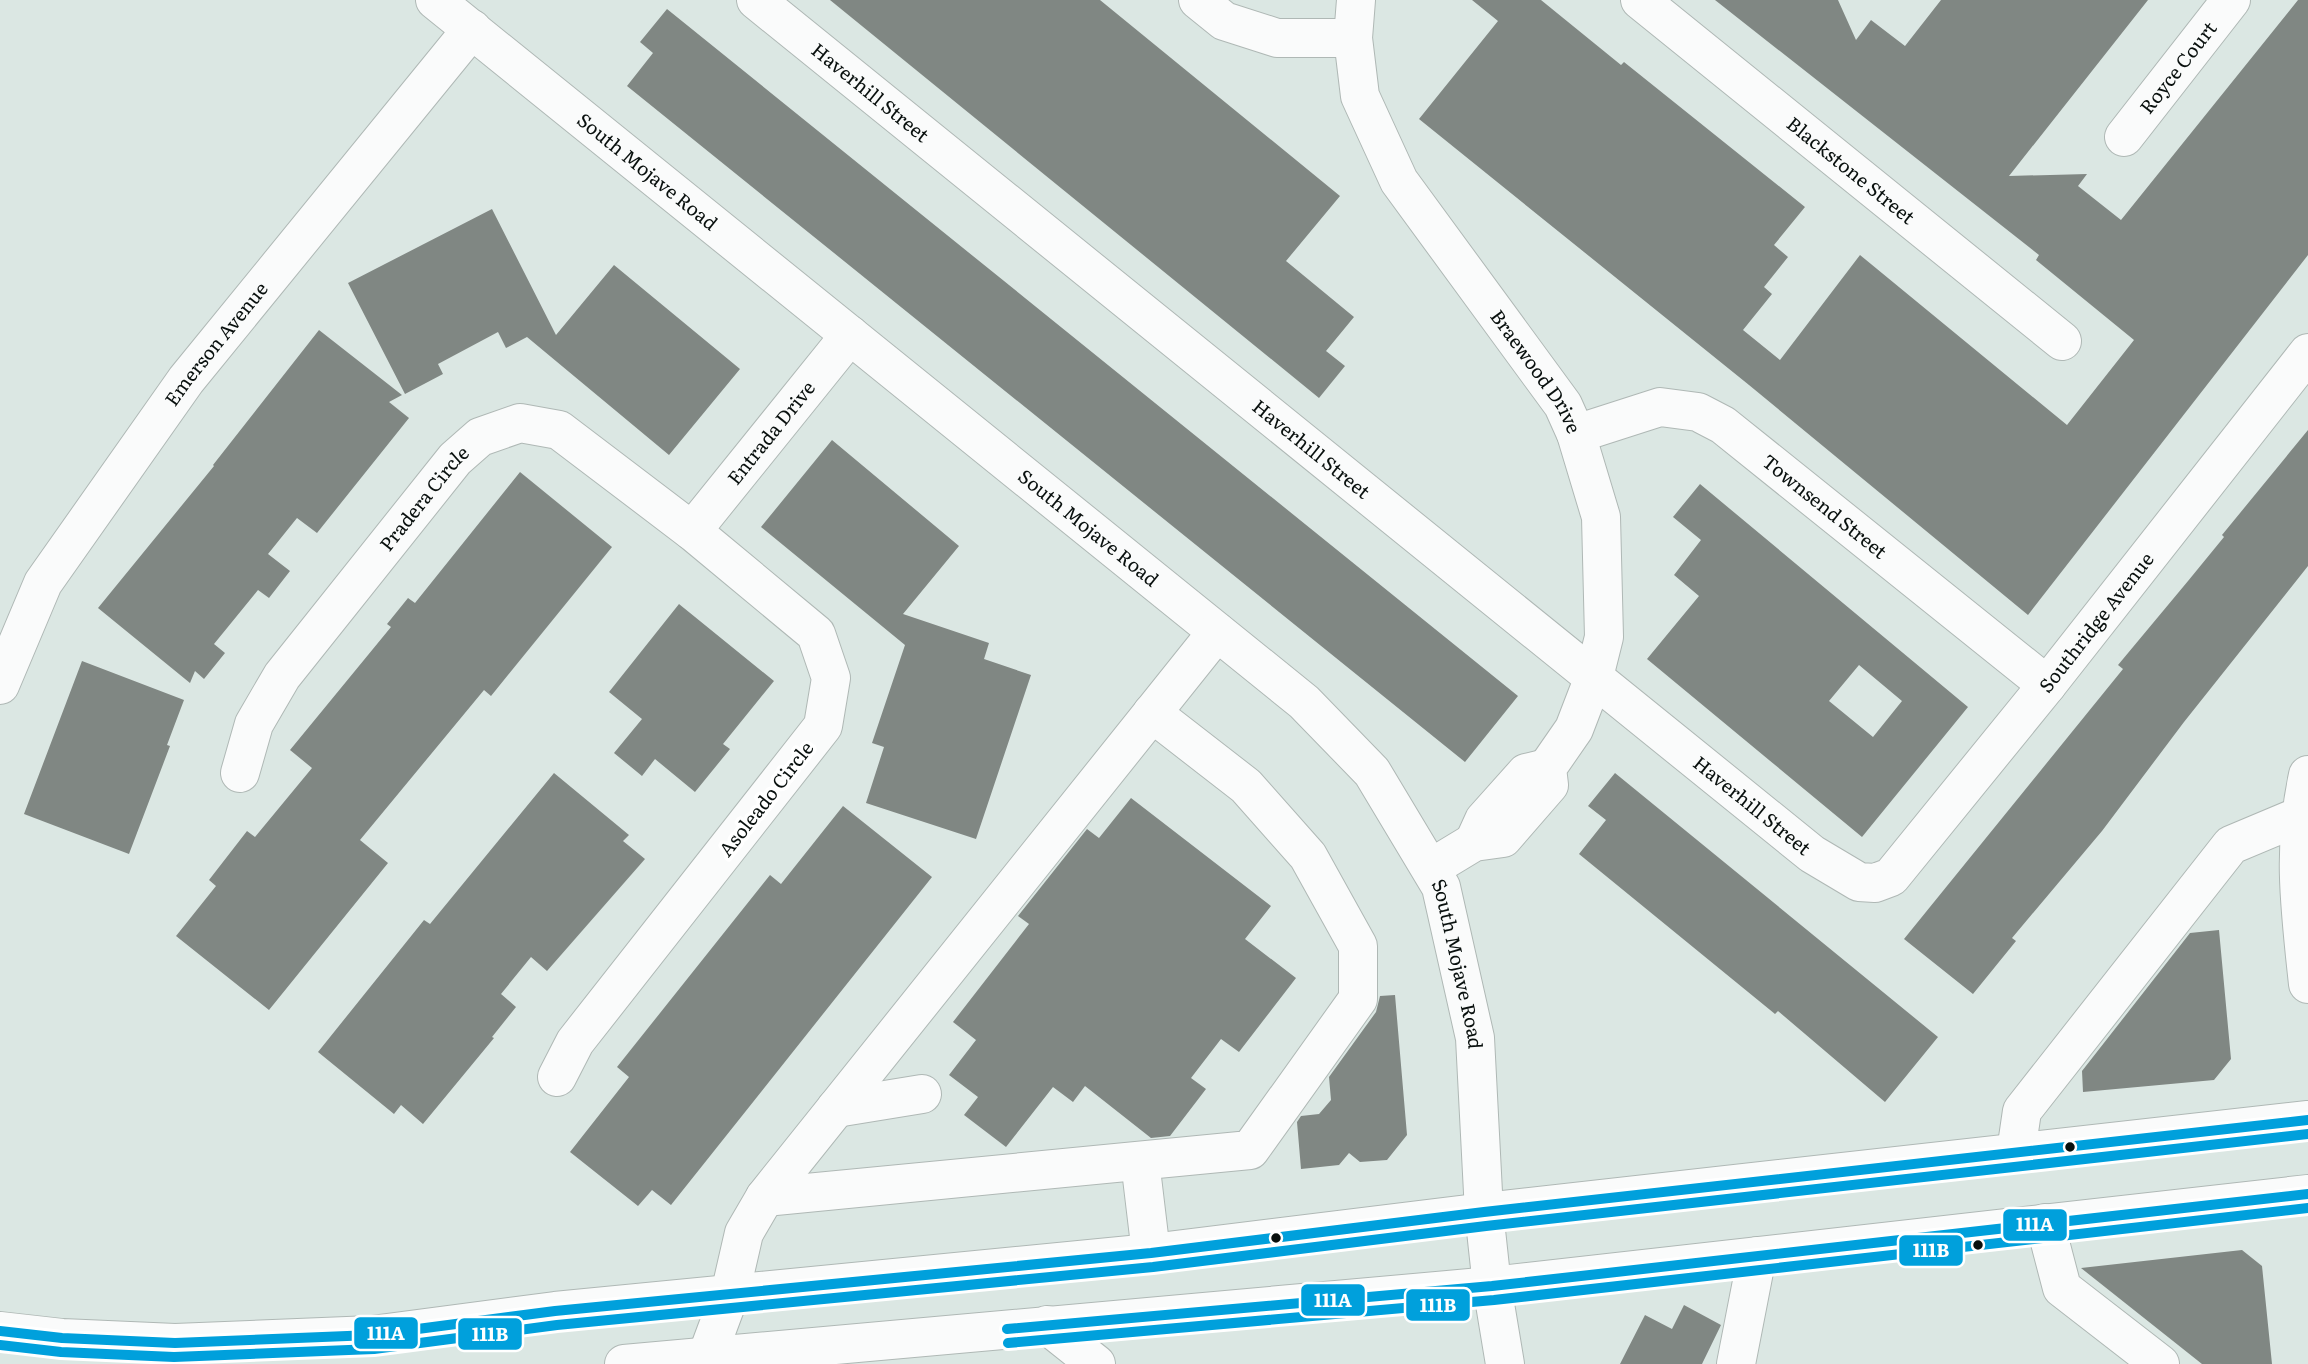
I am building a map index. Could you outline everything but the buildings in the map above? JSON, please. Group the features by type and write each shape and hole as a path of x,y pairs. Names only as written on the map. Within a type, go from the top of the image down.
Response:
{"street":[{"name":"South Mojave Road","path":"435,0 1304,702 1371,772 1441,887 1475,1038 1484,1212 1492,1286 1505,1364"},
{"name":"Haverhill Street","path":"756,0 1812,854 1859,882 1875,883"},
{"path":"1198,0 1224,21 1277,38 1353,38"},
{"name":"Braewood Drive","path":"1356,0 1353,38 1360,96 1399,181 1563,405 1576,434 1601,517 1604,637 1594,677 1574,729 1547,768 1549,785 1503,838 1474,842 1431,868"},
{"name":"Blackstone Street","path":"1640,0 2062,341"},
{"name":"Royce Court","path":"2124,136 2231,0"},
{"name":"Emerson Avenue","path":"0,684 43,583 186,380 472,29"},
{"name":"Entrada Drive","path":"692,531 850,335"},
{"name":"Southridge Avenue","path":"1875,883 1891,877 2047,685 2308,354"},
{"name":"Townsend Street","path":"1576,434 1660,407 1699,412 1723,425 2047,685"},
{"name":"Pradera Circle","path":"240,773 254,724 282,676 455,459 480,437 520,423 559,430 692,531"},
{"name":"Asoleado Circle","path":"556,1077 575,1042 823,726 831,678 816,634 692,531"},
{"path":"712,1360 744,1233 765,1197 1217,632"},
{"path":"765,1197 1250,1150 1358,999 1357,946 1308,856 1246,786 1153,713"},
{"path":"2308,775 2300,816 2298,899 2308,984"},
{"path":"2016,1152 2022,1111 2231,845 2300,816"},
{"path":"836,1108 922,1094"},
{"path":"0,1331 62,1338 175,1343 372,1335 555,1311 1151,1253 1484,1212 2308,1120"},
{"path":"1140,1161 1151,1253"},
{"path":"624,1364 712,1360 1047,1325 1492,1286 2308,1194"},
{"path":"2045,1223 2062,1288 2160,1364"},
{"path":"1736,1364 1757,1256"},
{"path":"1047,1325 1096,1364"},
{"path":"0,1352 62,1338"}],"transit line":[{"name":"111A","path":"0,1331 62,1338 175,1343 372,1335 555,1311 1151,1253 1484,1212 2308,1120"},
{"name":"111B","path":"0,1345 61,1352 174,1357 374,1349 557,1325 1153,1267 1486,1226 2308,1134"},
{"name":"111A","path":"1007,1329 1492,1286 2308,1194"},
{"name":"111B","path":"1008,1343 1494,1300 2308,1208"}]}
